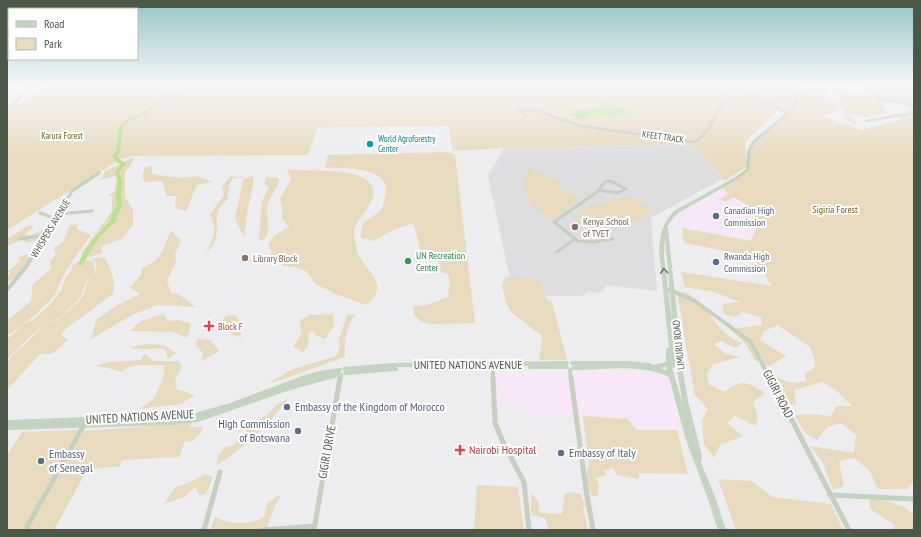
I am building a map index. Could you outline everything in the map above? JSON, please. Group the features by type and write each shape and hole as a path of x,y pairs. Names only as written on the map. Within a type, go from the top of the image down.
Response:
{"main road":[{"name":"LIMURU ROAD","path":"698,462 698,456 685,401 673,305 665,288 661,239 662,232 671,216 683,207 730,182 748,169 749,151 754,140 790,110"},
{"name":"LIMURU ROAD","path":"666,227 669,294 667,303 674,363 671,367 672,376 678,395 686,433 722,530"},
{"path":"667,303 673,305"},
{"path":"654,367 669,363 669,342 671,335"},
{"name":"UNITED NATIONS AVENUE","path":"7,422 84,425 173,422 198,419 287,388 342,372 391,369 493,368 626,363 654,367 671,367"},
{"name":"UNITED NATIONS AVENUE","path":"7,427 194,416 222,408 300,379 392,365 609,366 644,368 661,371 672,376"},
{"path":"671,367 678,366 681,373 677,378 672,376"}],"street":[{"name":"KFEET TRACK","path":"520,110 526,116"},
{"name":"KFEET TRACK","path":"532,110 580,126 695,142 707,131 717,110"},
{"name":"KFEET TRACK","path":"782,110 787,112"},
{"path":"866,121 914,113"},
{"name":"WHISPERS AVENUE","path":"7,290 25,269 72,191 99,173"},
{"path":"599,190 611,194 623,192 626,189 612,181 605,182 599,190 554,222 575,239 595,242 613,240"},
{"path":"58,214 92,211"},
{"path":"40,214 56,219"},
{"path":"19,239 46,235"},
{"path":"557,252 575,239"},
{"name":"GIGIRI ROAD","path":"669,294 695,301 751,342 849,530"},
{"path":"570,366 586,490 593,530"},
{"path":"493,368 495,423 503,442 524,482 529,530"},
{"name":"GIGIRI DRIVE","path":"314,528 342,372"},
{"path":"27,527 84,425"},
{"path":"204,530 220,472"},
{"path":"830,495 914,499"},
{"path":"263,530 314,528"}],"shaded area":[{"path":"575,110 627,111 625,114 616,117 596,113 585,119 568,115"},
{"name":"Kenya School of TVET","path":"688,144 696,146 722,179 651,218 657,291 606,285 603,291 597,293 588,291 583,296 544,296 512,288 488,176 504,148"},
{"name":"Canadian High Commission","path":"720,190 752,208 747,239 674,224 689,209"},
{"path":"605,369 652,372 654,370 667,375 675,395 681,429 637,429 630,418 580,415 533,416 525,406 498,405 496,371 565,372"}],"green space":[{"path":"7,110 840,110 821,116 862,130 901,119 896,116 895,113 908,114 909,110 914,110 914,481 907,489 878,489 869,470 854,458 839,461 844,486 833,490 822,461 810,446 854,453 856,435 841,423 827,427 817,440 805,433 795,416 808,414 831,416 836,406 852,406 837,391 822,382 794,390 796,405 789,404 782,385 775,376 791,383 806,381 805,373 815,368 814,358 810,347 778,325 764,331 760,340 786,356 770,366 754,360 744,343 729,329 762,325 761,317 743,312 734,317 724,314 723,304 740,302 714,292 685,287 681,272 772,286 752,256 684,243 682,228 751,241 757,227 755,210 734,197 725,202 720,199 728,194 722,185 749,168 749,150 756,139 788,111 777,111 745,142 746,167 725,181 698,150 688,144 504,148 453,151 448,126 318,128 308,155 131,156 119,160 7,230"},
{"path":"845,110 885,110 888,114 867,117 853,115 848,116 858,122 854,125 842,115"},
{"path":"448,152 455,155 475,323 432,324 422,322 414,315 413,306 427,305 448,297 450,281 448,274 441,272 439,262 420,249 414,225 409,224 389,232 374,241 361,238 361,231 365,222 383,207 386,186 382,179 365,171 343,168 325,168 328,155"},
{"path":"131,158 134,159 125,173 125,197 133,210 133,225 122,239 101,246 102,253 90,257 81,254 112,211 112,197 109,195 115,191 117,176 98,180 103,177 104,172"},
{"path":"152,166 152,173 159,175 181,178 196,176 212,182 197,185 186,211 176,208 175,202 177,196 167,196 162,181 145,182 142,177 145,167"},
{"path":"528,167 562,183 559,186 560,189 581,199 552,220 537,210 528,199 525,185"},
{"path":"287,169 344,172 364,178 370,183 373,190 373,197 371,203 358,222 354,236 357,251 377,284 377,291 374,297 366,305 333,293 316,284 306,271 294,267 283,266 279,260 267,258 272,252 268,245 274,236 289,227 282,219 280,199 291,179"},
{"path":"231,176 244,177 232,179 229,185 227,200 220,207 218,212 215,241 207,251 214,233 214,224 210,215 224,195 222,187"},
{"path":"253,176 253,186 248,207 244,237 235,219 243,179"},
{"path":"266,177 278,178 279,182 267,205 268,233 265,239 259,240 262,201 269,188 264,184"},
{"path":"624,197 635,198 644,203 649,209 648,216 620,227 608,229 587,227 580,222 577,214 581,209"},
{"path":"77,224 77,229 91,235 66,270 54,296 34,316 7,336 7,321 31,301 33,284 51,269 50,261 56,255 54,248 63,242 70,225"},
{"path":"27,226 34,226 26,233 29,236 45,229 39,239 28,243 22,240 7,246 7,239"},
{"path":"171,231 181,240 175,254 176,261 167,281 171,293 178,294 196,307 158,305 132,315 91,339 96,320 116,306 140,294 130,288 142,273 141,269 149,265 161,254"},
{"path":"28,254 28,258 21,271 11,281 7,282 7,277 11,273 7,272 20,261 19,257"},
{"path":"105,257 114,280 113,294 67,328 61,334 68,340 52,354 40,354 7,390 7,362 15,352 25,345 35,334 49,323 60,318 78,302 84,294 88,279 96,271 95,260 90,259"},
{"path":"79,261 93,261 95,271 93,276 87,279 82,294 76,302 60,317 33,334 7,359 7,339 25,323 33,320 51,304 62,289 65,278 72,270 72,266"},
{"path":"505,277 537,279 540,281 540,287 547,300 552,302 567,360 539,360 542,339 541,335 513,314 506,303 502,286"},
{"path":"676,291 688,293 706,309 719,327 731,338 742,343 736,348 721,341 714,344 726,354 741,357 713,364 707,374 709,385 724,392 736,385 745,383 754,386 765,393 753,402 758,417 756,426 735,416 727,423 743,436 720,445 714,458 704,444 702,420 708,409 694,394 681,311"},
{"path":"163,314 168,321 178,320 191,324 187,338 173,332 130,331 139,322"},
{"path":"333,314 334,326 325,339 315,335 314,331 309,332 308,347 303,352 293,347 301,334 300,320 311,315"},
{"path":"356,314 352,319 346,334 345,357 287,378 268,383 293,369 336,356 340,347 339,339 347,315"},
{"path":"235,315 240,321 241,337 233,335 220,322 227,316"},
{"path":"197,339 211,340 219,351 202,361 203,353 196,346"},
{"path":"149,344 164,345 176,353 168,359 165,349 141,349 129,347"},
{"path":"144,354 154,361 179,361 182,367 175,380 177,389 195,395 180,404 139,409 154,399 164,375 164,365 142,365 130,367 122,372 95,366 108,362 141,360"},
{"path":"288,399 256,435 217,465 218,456 224,448 235,444 255,421 267,415 276,405"},
{"path":"583,416 628,419 636,430 677,430 688,474 639,473 639,479 617,475 613,468 604,471 607,475 596,478 599,485 598,496 592,496 587,488 587,468 589,466"},
{"path":"191,423 190,428 203,426 201,433 191,442 185,441 179,457 122,460 119,467 88,468 54,530 28,530 84,431"},
{"path":"78,430 23,530 7,530 7,455 22,432"},
{"path":"205,474 213,477 206,494 200,495 195,487 184,497 164,504 175,488"},
{"path":"718,479 751,481 773,497 831,504 843,530 736,530"},
{"path":"477,485 518,487 524,530 474,530"},
{"path":"569,492 581,494 586,505 583,506 588,530 549,530 545,518 531,515 531,493 538,501 540,513 562,514 565,493"},
{"path":"869,494 906,508 914,515 914,530 892,530 895,525 870,509"},
{"path":"281,495 266,530 220,530 211,528 215,517 233,523 251,522 263,518 268,502"}],"waterway":[{"path":"81,264 91,245 114,220 113,216 119,207 118,190 121,179 117,172 124,163 118,161 115,156 118,152 121,127 126,122 149,110"}],"place":[{"name":"World Agroforestry Center","path":"370,144"},
{"name":"Canadian High Commission","path":"716,216"},
{"name":"Kenya School of TVET","path":"575,227"},
{"name":"Library Block","path":"245,258"},
{"name":"UN Recreation Center","path":"408,261"},
{"name":"Rwanda High Commission","path":"716,262"},
{"name":"Block F","path":"209,326"},
{"name":"Embassy of the Kingdom of Morocco","path":"287,407"},
{"name":"High Commission of Botswana","path":"298,431"},
{"name":"Nairobi Hospital","path":"460,450"},
{"name":"Embassy of Italy","path":"561,453"},
{"name":"Embassy of Senegal","path":"41,461"}],"park label":[{"name":"Karura Forest","path":"62,136"},
{"name":"Sigiria Forest","path":"835,209"}]}
